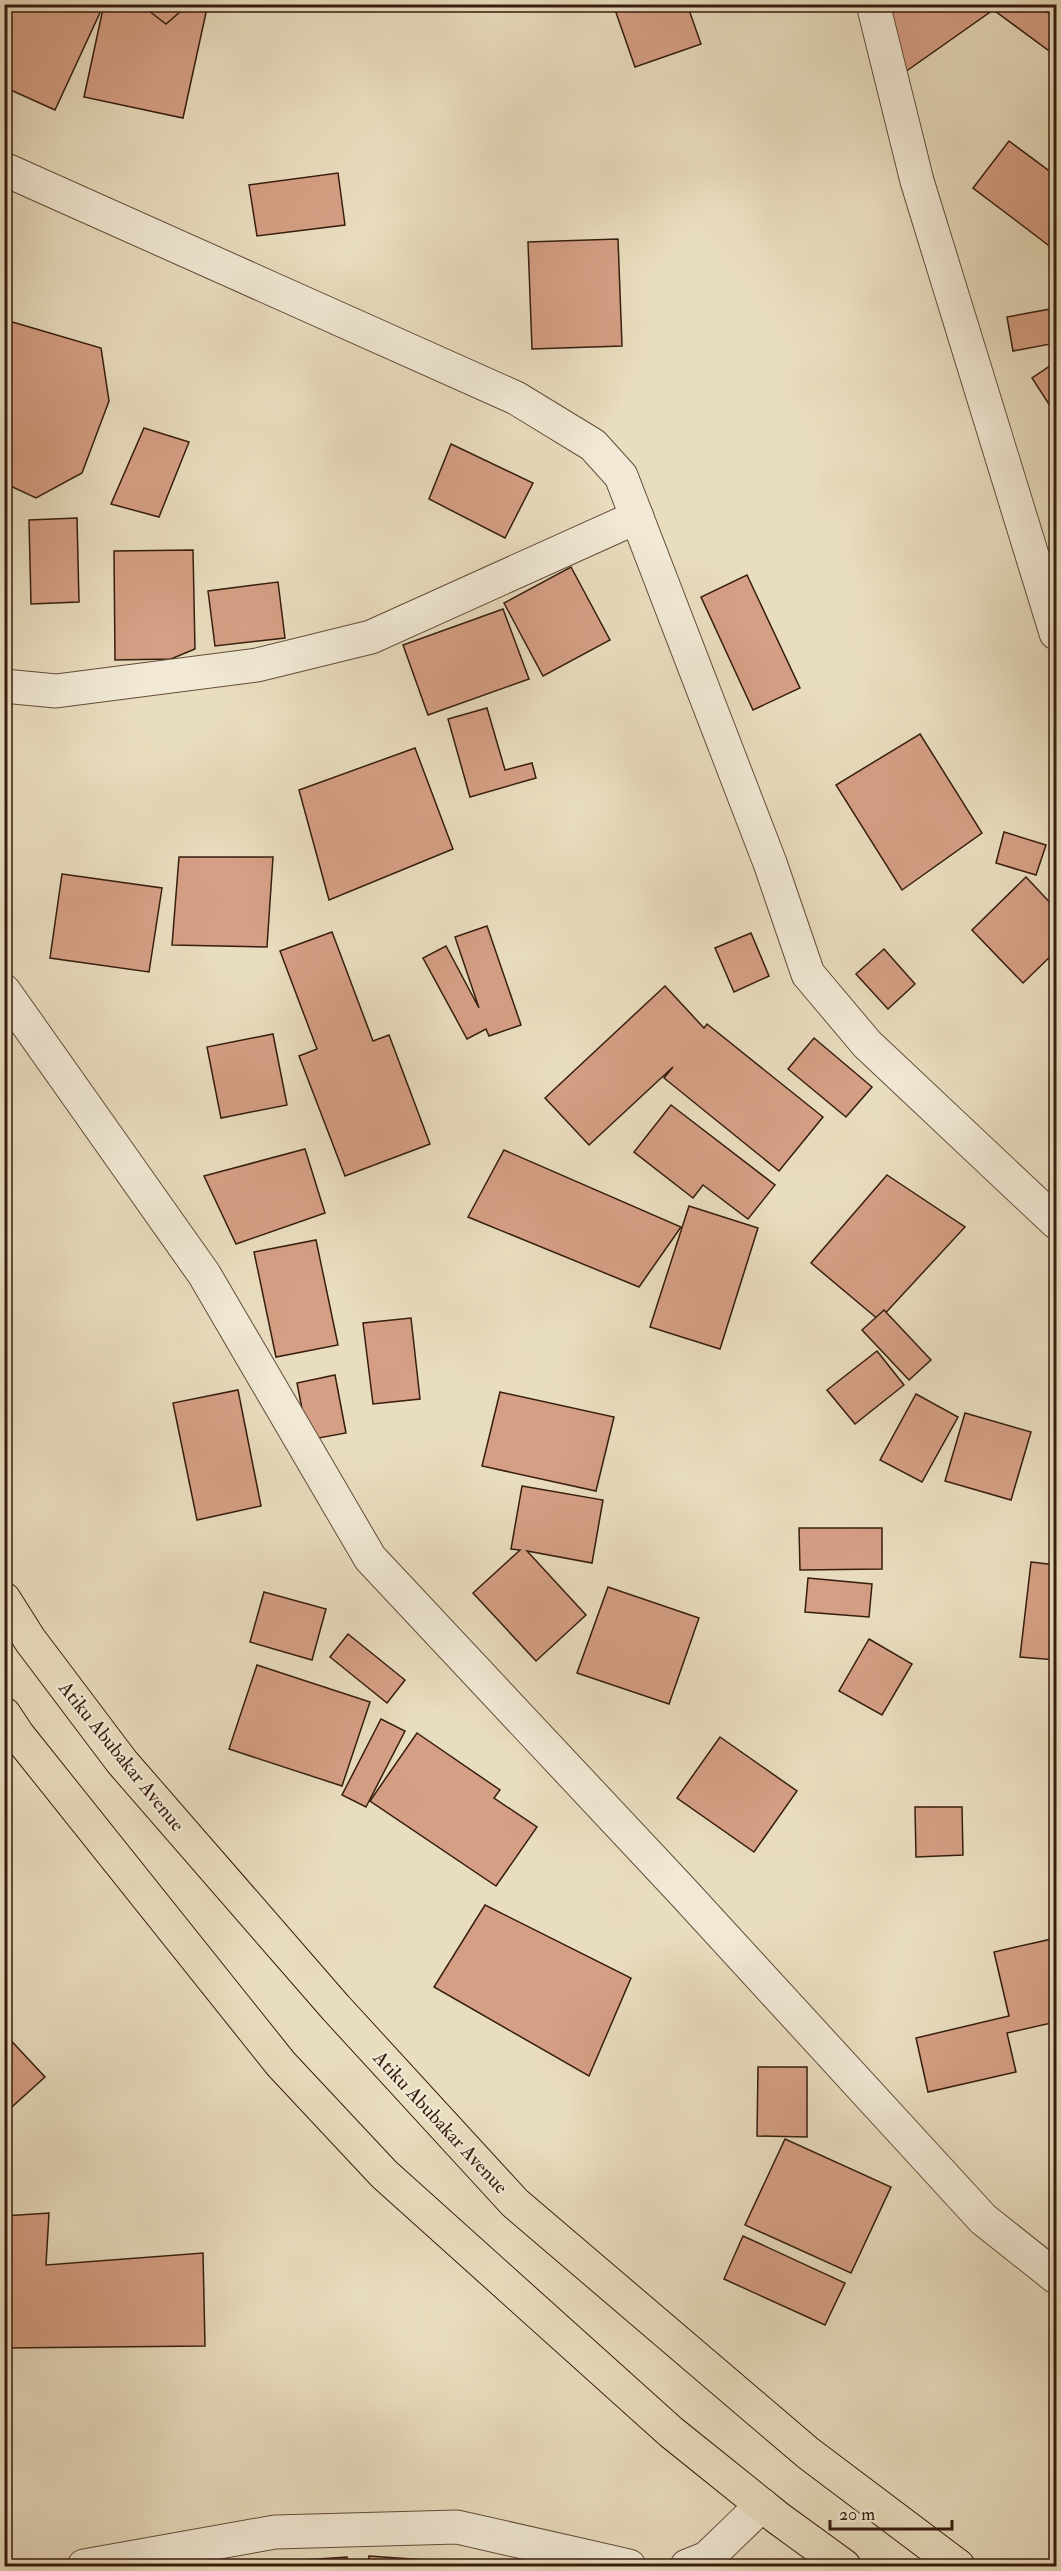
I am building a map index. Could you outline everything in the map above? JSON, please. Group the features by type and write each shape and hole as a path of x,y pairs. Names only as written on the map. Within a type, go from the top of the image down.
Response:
{"main road":[{"name":"Atiku Abubakar Avenue","path":"4,1599 30,1640 122,1762 336,2008 515,2203 808,2454 958,2566"},
{"path":"4,1714 25,1744 280,2064 384,2174 670,2432 844,2566"}],"street":[{"path":"873,4 917,180 1056,633"},
{"path":"4,169 516,398 593,445 621,476 770,863 808,974 867,1044 1056,1222"},
{"path":"4,686 56,691 257,665 371,637 637,517"},
{"path":"4,991 204,1274 370,1558 683,1892 984,2219 1056,2277"},
{"path":"687,2566 707,2558 762,2505"},
{"path":"84,2566 276,2532 446,2527 457,2527 629,2566"}],"building":[{"path":"4,4 104,4 55,110 4,87"},
{"path":"104,4 190,4 207,8 183,118 84,97"},
{"path":"140,4 189,4 166,24"},
{"path":"613,4 687,4 701,44 635,67"},
{"path":"905,4 990,4 993,10 905,72 873,27"},
{"path":"1000,4 1037,4 1056,19 1056,56 995,11"},
{"path":"1009,141 1056,176 1056,251 973,188"},
{"path":"338,173 345,225 257,236 249,185"},
{"path":"618,239 622,346 532,349 528,242"},
{"path":"1056,308 1056,343 1013,351 1007,317"},
{"path":"9,321 101,348 109,401 82,473 36,498 4,483 4,333"},
{"path":"1056,362 1056,415 1032,378"},
{"path":"144,428 189,442 159,517 111,504"},
{"path":"451,444 533,483 505,538 429,499"},
{"path":"77,518 79,602 31,604 29,520"},
{"path":"193,550 195,649 171,659 115,660 114,551"},
{"path":"571,567 610,640 543,676 504,603"},
{"path":"747,575 800,688 753,710 701,597"},
{"path":"278,582 285,638 215,646 208,591"},
{"path":"503,609 529,679 428,715 403,645"},
{"path":"487,708 505,770 532,763 536,778 470,797 448,719"},
{"path":"920,734 982,833 902,890 836,785"},
{"path":"415,748 453,849 329,900 299,790"},
{"path":"4,762 10,762 4,812"},
{"path":"1004,832 1046,845 1036,875 996,863"},
{"path":"179,857 273,857 267,947 172,945"},
{"path":"62,874 162,888 149,972 50,958"},
{"path":"1026,877 1056,909 1056,951 1023,983 972,930"},
{"path":"487,926 521,1025 489,1036 486,1029 467,1039 423,958 446,946 479,1008 455,937"},
{"path":"332,932 373,1041 389,1035 430,1144 345,1176 299,1056 317,1049 280,951"},
{"path":"751,933 769,976 734,992 715,948"},
{"path":"884,949 915,984 888,1009 856,974"},
{"path":"665,986 704,1028 707,1024 823,1117 779,1171 664,1078 673,1067 589,1145 545,1098"},
{"path":"273,1034 287,1105 221,1118 207,1047"},
{"path":"814,1038 872,1087 846,1117 788,1069"},
{"path":"671,1105 775,1185 748,1219 703,1185 693,1198 634,1152"},
{"path":"305,1149 325,1213 236,1244 204,1176"},
{"path":"504,1150 681,1227 639,1287 468,1217"},
{"path":"887,1175 965,1227 879,1320 811,1263"},
{"path":"689,1206 758,1228 720,1349 650,1327"},
{"path":"316,1240 338,1345 276,1357 254,1252"},
{"path":"884,1310 931,1360 909,1380 862,1330"},
{"path":"411,1318 420,1399 373,1404 363,1323"},
{"path":"877,1351 904,1385 855,1424 827,1390"},
{"path":"335,1375 346,1433 308,1440 297,1383"},
{"path":"238,1390 261,1506 197,1520 173,1403"},
{"path":"500,1392 614,1417 596,1491 482,1466"},
{"path":"916,1394 958,1417 922,1482 880,1460"},
{"path":"965,1413 1031,1432 1011,1500 945,1481"},
{"path":"522,1486 603,1500 592,1563 527,1551 586,1615 536,1661 473,1593 520,1550 511,1549"},
{"path":"799,1528 882,1528 882,1569 800,1570"},
{"path":"1031,1562 1056,1565 1056,1660 1020,1657"},
{"path":"808,1578 872,1584 869,1617 805,1612"},
{"path":"608,1587 699,1618 669,1704 577,1673"},
{"path":"264,1592 326,1609 312,1660 250,1642"},
{"path":"348,1634 405,1680 387,1703 330,1657"},
{"path":"869,1639 912,1664 882,1715 839,1691"},
{"path":"257,1665 370,1702 342,1786 229,1749"},
{"path":"1056,1717 1056,1748 1051,1718"},
{"path":"381,1719 405,1731 366,1807 342,1795"},
{"path":"417,1733 500,1790 494,1798 537,1827 496,1886 370,1801"},
{"path":"720,1737 797,1791 754,1852 677,1798"},
{"path":"915,1807 962,1807 963,1855 916,1857"},
{"path":"485,1905 631,1978 589,2076 434,1987"},
{"path":"1056,1938 1056,2022 1007,2033 1016,2072 928,2092 916,2038 1009,2016 994,1952"},
{"path":"4,2033 45,2077 4,2114"},
{"path":"758,2067 807,2067 807,2137 757,2136"},
{"path":"785,2139 891,2187 851,2273 745,2225"},
{"path":"49,2213 46,2265 203,2253 205,2346 4,2348 4,2216"},
{"path":"743,2236 845,2283 825,2325 724,2279"},
{"path":"369,2556 425,2560 424,2566 368,2566"},
{"path":"347,2557 348,2566 304,2566 303,2560"}]}
